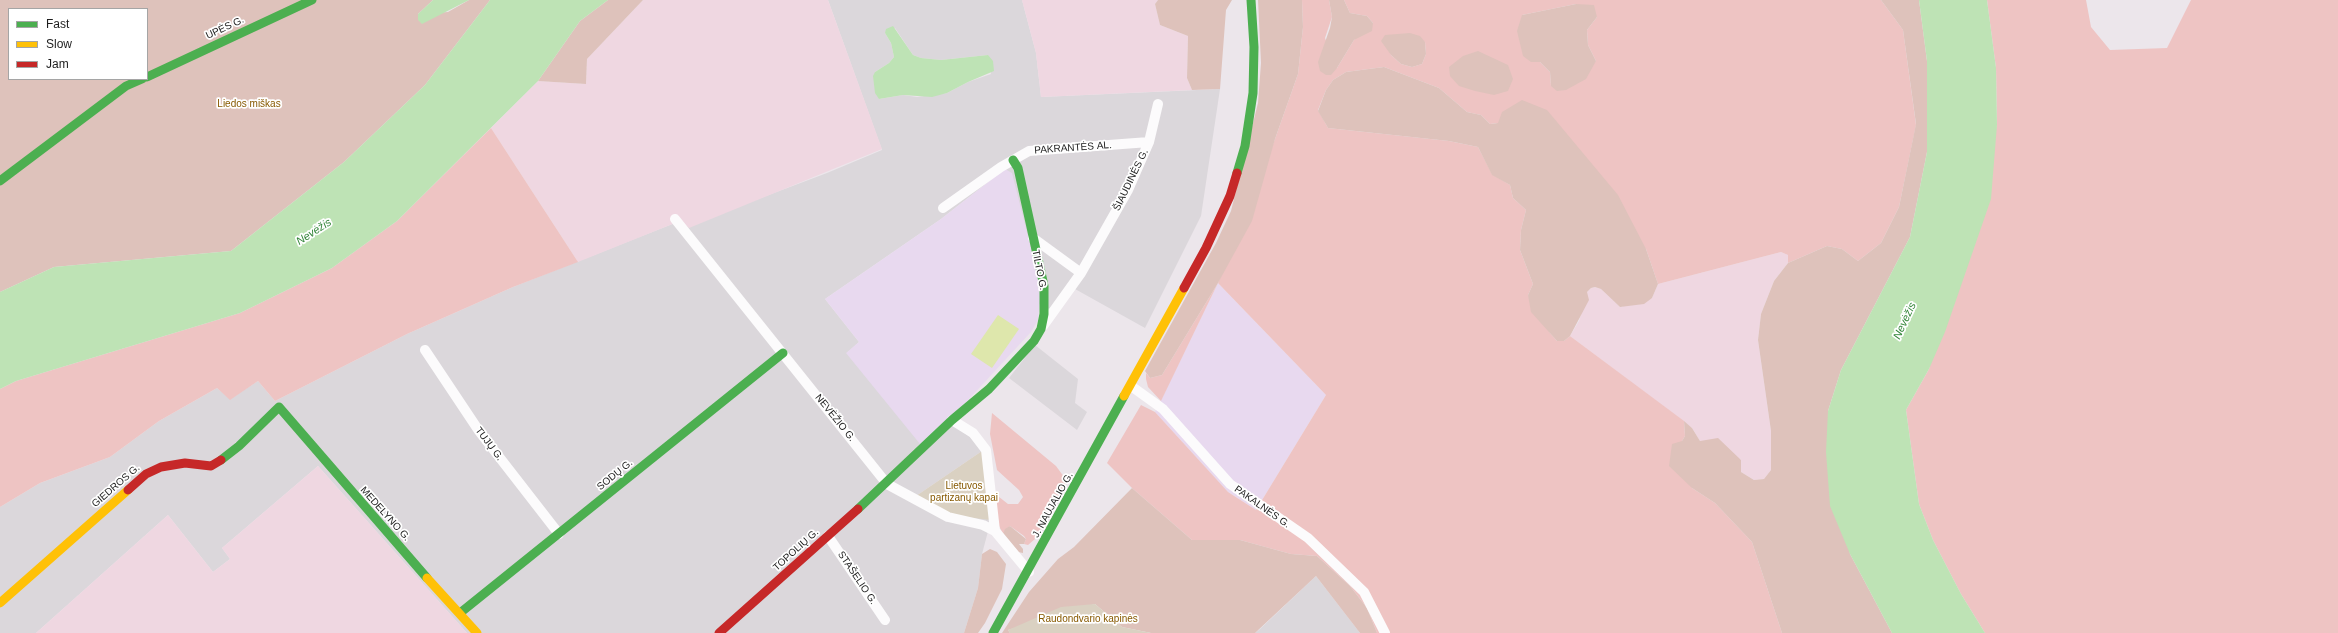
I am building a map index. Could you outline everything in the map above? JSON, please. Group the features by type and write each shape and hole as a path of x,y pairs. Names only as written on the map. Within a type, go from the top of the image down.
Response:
{"street":[{"name":"UPĖS G.","path":"148,77 312,0"},
{"name":"J. NAUJALIO G.","path":"993,633 1029,572 1219,224 1239,169 1253,93 1254,47 1251,0"},
{"path":"0,181 126,86 140,80"},
{"name":"ŠIAUDINĖS G.","path":"1041,329 1081,273 1128,190 1149,142 1158,104"},
{"name":"PAKRANTĖS AL.","path":"943,208 1028,151 1149,142"},
{"name":"TILTO G.","path":"887,484 952,420 989,389 1026,350 1041,329 1044,314 1044,286 1018,168 1013,160"},
{"name":"NEVĖŽIO G.","path":"675,219 887,484 942,514 983,525 995,531 1029,572"},
{"path":"1033,238 1081,273"},
{"name":"TUJŲ G.","path":"425,350 480,431 559,534"},
{"name":"SODŲ G.","path":"460,613 783,353"},
{"name":"PAKALNĖS G.","path":"1131,386 1163,409 1230,484 1308,538 1364,592 1385,633"},
{"name":"GIEDROS G.","path":"0,603 146,474 161,467 184,463 211,466 217,463 239,446 279,407"},
{"name":"MEDELYNO G.","path":"279,407 366,509 477,633"},
{"path":"952,420 973,433 986,450 995,531"},
{"name":"TOPOLIŲ G.","path":"720,633 887,484"},
{"name":"STAŠELIO G.","path":"828,536 885,620"}],"shaded area":[{"path":"643,0 828,0 882,149 689,228 680,221 578,262 491,128 538,81 586,84 587,59"},
{"path":"828,0 1022,0 1036,53 1041,97 1220,89 1201,216 1145,328 1075,289 1056,312 1039,304 1005,169 941,219 825,299 859,342 847,353 944,422 958,428 974,440 982,451 916,496 991,520 982,554 978,588 964,633 467,633 318,466 222,548 230,559 213,572 168,515 36,633 0,633 0,507 40,483 110,457 159,421 217,388 230,399 258,381 275,401 407,334 513,287 680,221 742,205 827,173 882,150","holes":["895,28 913,55 921,58 941,60 988,55 991,74 968,82 947,93 917,97 903,95 879,99 875,72 889,63 894,57 891,43 885,33"]},
{"path":"1022,0 1158,0 1155,4 1160,25 1188,36 1187,78 1192,90 1041,97 1036,53"},
{"path":"1302,0 1329,0 1332,17 1325,38 1337,68 1354,40 1373,23 1367,16 1350,13 1344,0 1881,0 1903,30 1916,125 1899,207 1881,243 1858,261 1842,249 1827,246 1788,263 1788,255 1781,252 1658,284 1646,249 1498,123 1490,124 1481,115 1467,112 1439,88 1384,67 1346,72 1333,80 1326,90 1318,110 1328,128 1449,141 1478,147 1492,174 1510,185 1513,198 1526,210 1521,230 1520,250 1533,284 1528,295 1550,333 1557,341 1564,341 1570,336 1684,421 1685,436 1682,441 1692,488 1715,503 1752,542 1782,633 1377,633 1367,608 1350,586 1317,556 1291,554 1240,540 1192,540 1132,488 1107,463 1141,405 1155,412 1228,492 1256,510 1326,395 1218,283 1275,139 1298,74 1303,27","holes":["1576,4 1597,17 1587,30 1588,45 1596,61 1551,86 1550,72 1540,62 1522,15","1385,35 1396,35 1425,42 1426,54 1422,64 1412,67 1401,64 1391,55"]},
{"path":"1987,0 2086,0 2091,27 2110,50 2167,48 2191,0 2338,0 2338,633 1985,633 1961,594 1933,540 1919,504 1906,410 1929,369 1997,125 1996,68"},
{"path":"491,128 578,262 513,287 407,334 275,401 258,381 230,400 217,388 159,421 110,457 40,483 0,507 0,389 16,381 240,313 332,268 397,221"},
{"path":"1005,169 1012,173 1041,288 1038,320 1031,332 957,412 920,444 846,353 859,342 825,299 941,219"},
{"path":"1781,252 1788,255 1788,263 1774,281 1761,314 1758,340 1771,431 1771,470 1764,479 1754,480 1741,472 1741,460 1700,441 1692,428 1570,336 1579,321 1587,292 1591,288 1595,287 1601,289 1620,307 1652,298 1658,284"},
{"path":"1218,283 1326,395 1256,510 1228,492 1155,412"},
{"path":"1218,283 1161,401 1148,387 1146,373 1150,378 1162,375"},
{"path":"998,315 1019,329 992,368 971,354"},
{"path":"1035,345 1078,379 1075,403 1087,412 1077,430 1009,378"},
{"path":"992,413 1056,466 1067,481 1035,539 1028,545 1024,544 1026,539 1024,536 1010,526 1003,534 999,526 994,493 1008,504 1018,504 1023,497 1019,490 997,470 990,434"},
{"path":"318,466 467,633 36,633 168,515 213,572 230,559 222,548"},
{"path":"1316,576 1360,633 1255,633 1260,629"}],"green space":[{"name":"Liedos miškas","path":"0,0 433,0 418,14 448,12 469,0 490,0 425,85 344,162 231,251 54,267 0,292"},
{"path":"608,0 643,0 587,59 586,84 538,81 580,21"},
{"path":"1158,0 1232,0 1226,10 1220,89 1192,90 1187,78 1188,36 1160,25 1155,4"},
{"path":"1258,0 1302,0 1303,27 1298,74 1275,139 1252,221 1218,283 1162,375 1150,378 1145,371 1216,243 1231,211 1258,103 1261,63"},
{"path":"1329,0 1344,0 1350,13 1367,16 1373,23 1372,31 1354,40 1337,68 1331,75 1326,75 1320,71 1318,62 1330,28 1332,17"},
{"path":"1881,0 1919,0 1927,61 1927,152 1910,237 1841,370 1828,411 1850,554 1892,633 1782,633 1752,542 1715,503 1692,488 1669,466 1672,444 1682,441 1685,436 1684,421 1692,428 1700,441 1718,438 1741,460 1741,472 1754,480 1764,479 1771,470 1771,431 1758,340 1761,314 1774,281 1788,263 1827,246 1842,249 1858,261 1881,243 1899,207 1916,124 1903,30"},
{"path":"1576,4 1594,5 1597,17 1587,30 1588,45 1596,61 1586,79 1566,90 1557,91 1551,86 1550,72 1540,62 1531,62 1523,56 1517,31 1522,15"},
{"path":"1410,33 1420,36 1425,42 1426,54 1422,64 1412,67 1401,64 1391,55 1381,41 1385,35"},
{"path":"1478,51 1508,65 1513,79 1508,91 1494,95 1475,91 1459,86 1450,76 1449,67 1463,56"},
{"path":"1384,67 1439,88 1467,112 1481,115 1490,124 1498,123 1502,112 1522,100 1547,110 1618,195 1646,249 1658,284 1652,298 1644,304 1620,307 1601,289 1595,287 1591,288 1587,292 1589,300 1570,336 1564,341 1557,341 1531,312 1528,295 1533,284 1520,250 1521,230 1526,210 1513,198 1510,185 1492,175 1478,147 1449,141 1328,128 1318,111 1326,90 1333,80 1346,72"},
{"name":"Lietuvos partizanų kapai","path":"982,451 991,520 956,516 916,496"},
{"path":"1132,488 1192,540 1240,540 1291,554 1317,556 1350,586 1367,608 1377,633 1360,633 1316,576 1255,633 1151,633 1122,627 1095,604 1008,630 1010,633 1002,633 1029,592 1058,559 1074,547"},
{"path":"1010,526 1026,539 1024,544 1019,544 1023,549 1023,553 1018,552 1003,534 1005,529"},
{"path":"990,549 997,552 1006,564 1002,589 985,623 978,633 964,633 978,588 982,554"},
{"name":"Raudondvario kapinės","path":"1095,604 1122,627 1151,633 1010,633 1008,630 1061,607"}],"water":[{"path":"433,0 469,0 422,24 418,20 418,14"},
{"name":"Nevėžis","path":"490,0 608,0 580,21 538,81 397,221 332,268 240,313 16,381 0,389 0,292 54,267 231,251 344,162 425,85"},
{"name":"Nevėžis","path":"1919,0 1987,0 1996,68 1997,125 1991,199 1945,332 1929,369 1906,410 1919,504 1933,540 1961,594 1985,633 1892,633 1850,554 1830,506 1826,452 1828,411 1841,370 1910,237 1927,152 1927,61"},
{"path":"893,26 913,55 921,58 941,60 988,55 993,61 994,71 947,93 932,97 903,95 879,99 875,93 873,76 875,72 889,63 894,57 891,43 885,33 886,29"}],"traffic: fast":[{"path":"148,77 312,0"},
{"path":"1237,173 1245,146 1253,93 1254,47 1251,0"},
{"path":"0,181 126,86 140,80"},
{"path":"858,509 952,420 989,389 1034,341 1041,329 1044,314 1044,286 1018,168 1013,160"},
{"path":"460,613 783,353"},
{"path":"993,633 1124,396"},
{"path":"221,460 239,446 279,407 427,578"}],"traffic: slow":[{"path":"1124,396 1184,288"},
{"path":"0,603 128,490"},
{"path":"427,578 477,633"}],"traffic: jam":[{"path":"1184,288 1206,248 1230,196 1237,173"},
{"path":"128,490 146,474 161,467 185,463 211,466 221,460"},
{"path":"719,633 858,509"}]}
